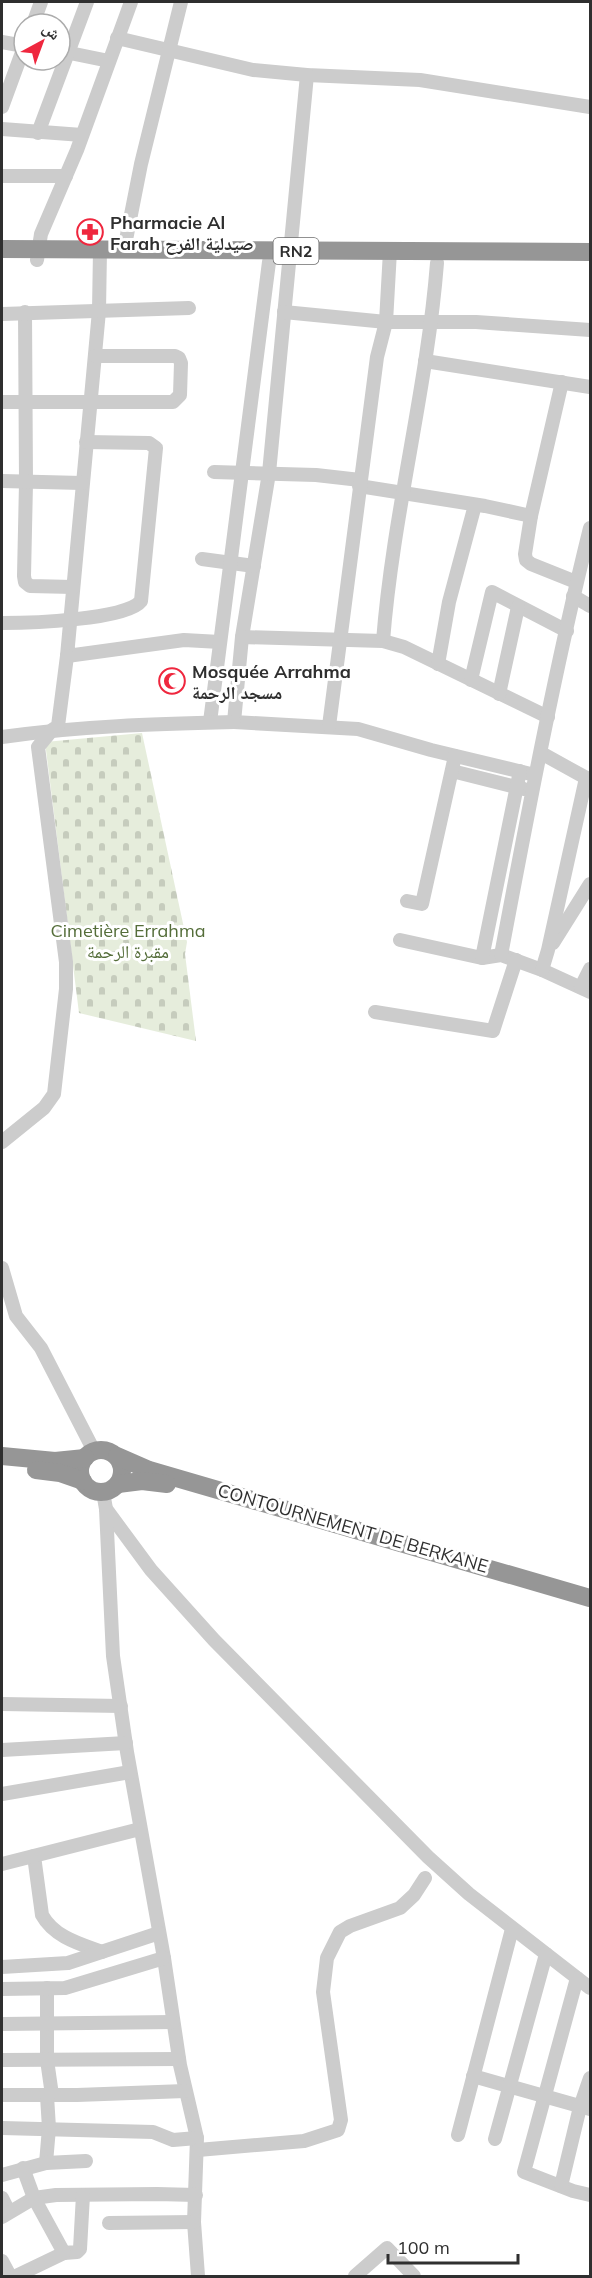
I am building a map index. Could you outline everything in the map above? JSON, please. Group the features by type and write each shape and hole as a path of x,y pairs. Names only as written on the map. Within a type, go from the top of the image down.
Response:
{"highway":[{"name":"RN2","path":"2,249 37,255 269,262 290,256"},
{"name":"RN2","path":"100,256 124,250 390,257 591,252"},
{"name":"RN2","path":"2,261 37,255"},
{"name":"RN2","path":"390,257 437,263 591,264"},
{"path":"2,1456 55,1461 106,1450 117,1456 123,1473 109,1495"},
{"path":"83,1481 80,1469 90,1454"},
{"name":"CONTOURNEMENT DE BERKANE","path":"117,1456 149,1470 591,1598"},
{"path":"2,1467 52,1472 83,1481 91,1489 109,1495 142,1480 178,1487 591,1608"}],"street":[{"path":"72,35 87,2"},
{"path":"37,255 41,234 82,135 131,2"},
{"path":"124,250 141,164 182,2"},
{"path":"117,38 253,70 420,80 591,107"},
{"path":"72,54 109,61"},
{"path":"2,107 15,72"},
{"path":"38,133 58,72"},
{"path":"234,722 242,637 269,473 307,75"},
{"path":"2,129 82,135"},
{"path":"2,176 66,176"},
{"path":"2,1142 45,1108 54,1094 66,989 66,962 38,747 58,726 61,715 99,311 100,256"},
{"path":"329,726 377,357 386,322 390,257"},
{"path":"210,722 269,262"},
{"path":"383,640 386,594 432,321 437,263"},
{"path":"2,314 189,308"},
{"path":"25,312 24,576 30,586 74,587"},
{"path":"284,312 386,322 476,321 591,330"},
{"path":"2,402 173,402 180,395 181,363 175,356 95,356"},
{"path":"425,361 591,387"},
{"path":"562,382 525,549 526,560 531,564 576,582"},
{"path":"2,623 71,620 133,609 141,602 156,448 149,443 86,442"},
{"path":"214,472 316,475 531,516"},
{"path":"2,481 82,483"},
{"path":"438,664 449,602 475,505"},
{"path":"501,955 535,775 576,582 591,528"},
{"path":"202,559 254,566"},
{"path":"471,680 492,592 567,631"},
{"path":"573,596 591,606"},
{"path":"499,694 518,607"},
{"path":"242,637 383,640 404,647 548,717"},
{"path":"67,656 184,640 241,652"},
{"path":"2,737 52,730 201,721 329,726 358,729 535,775"},
{"path":"541,753 589,779 542,970"},
{"path":"407,901 422,904 455,756"},
{"path":"452,771 532,790"},
{"path":"482,958 520,771"},
{"path":"548,950 591,884"},
{"path":"400,940 482,958 501,955 586,989 591,969"},
{"path":"375,1012 493,1031 516,960"},
{"path":"2,1268 16,1316 41,1348 90,1454"},
{"path":"109,1495 114,1656 130,1772 164,1958 179,2059 197,2144 194,2222 198,2277"},
{"path":"109,1495 151,1570 214,1640 428,1857 512,1929 591,1988"},
{"path":"2,1704 121,1706"},
{"path":"2,1750 126,1743"},
{"path":"2,1794 130,1772"},
{"path":"2,1864 140,1829"},
{"path":"34,1856 42,1915 46,1921 60,1934 102,1952"},
{"path":"2,2128 153,2132 197,2144 304,2141 338,2130 341,2120 323,1992 327,1958 340,1932 350,1926 400,1908 414,1895 425,1878"},
{"path":"458,2135 512,1929"},
{"path":"2,1967 68,1963 159,1934"},
{"path":"495,2139 546,1954"},
{"path":"2,1989 76,1986 164,1958"},
{"path":"577,1978 524,2172 573,2191 591,2194"},
{"path":"46,2163 50,2095 47,2060 47,1988"},
{"path":"2,2024 173,2022"},
{"path":"2,2060 179,2059"},
{"path":"473,2076 585,2108"},
{"path":"561,2186 585,2108 591,2078"},
{"path":"2,2095 185,2091"},
{"path":"2,2175 46,2163 86,2161"},
{"path":"22,2168 34,2198 64,2253"},
{"path":"2,2198 5,2214 34,2198 83,2195 196,2195"},
{"path":"16,2277 64,2253 77,2252 80,2249 83,2195"},
{"path":"109,2223 194,2222"},
{"path":"355,2277 387,2248 414,2277"},
{"path":"2,2261 10,2277"}],"green space":[{"name":"Cimetière Errahma مقبرة الرحمة","path":"142,733 187,942 185,954 196,1041 79,1013 45,742"}],"place":[{"name":"Pharmacie Al Farah صيدلية الفرح","path":"90,232"},
{"name":"Mosquée Arrahma مسجد الرحمة","path":"172,681"}]}
